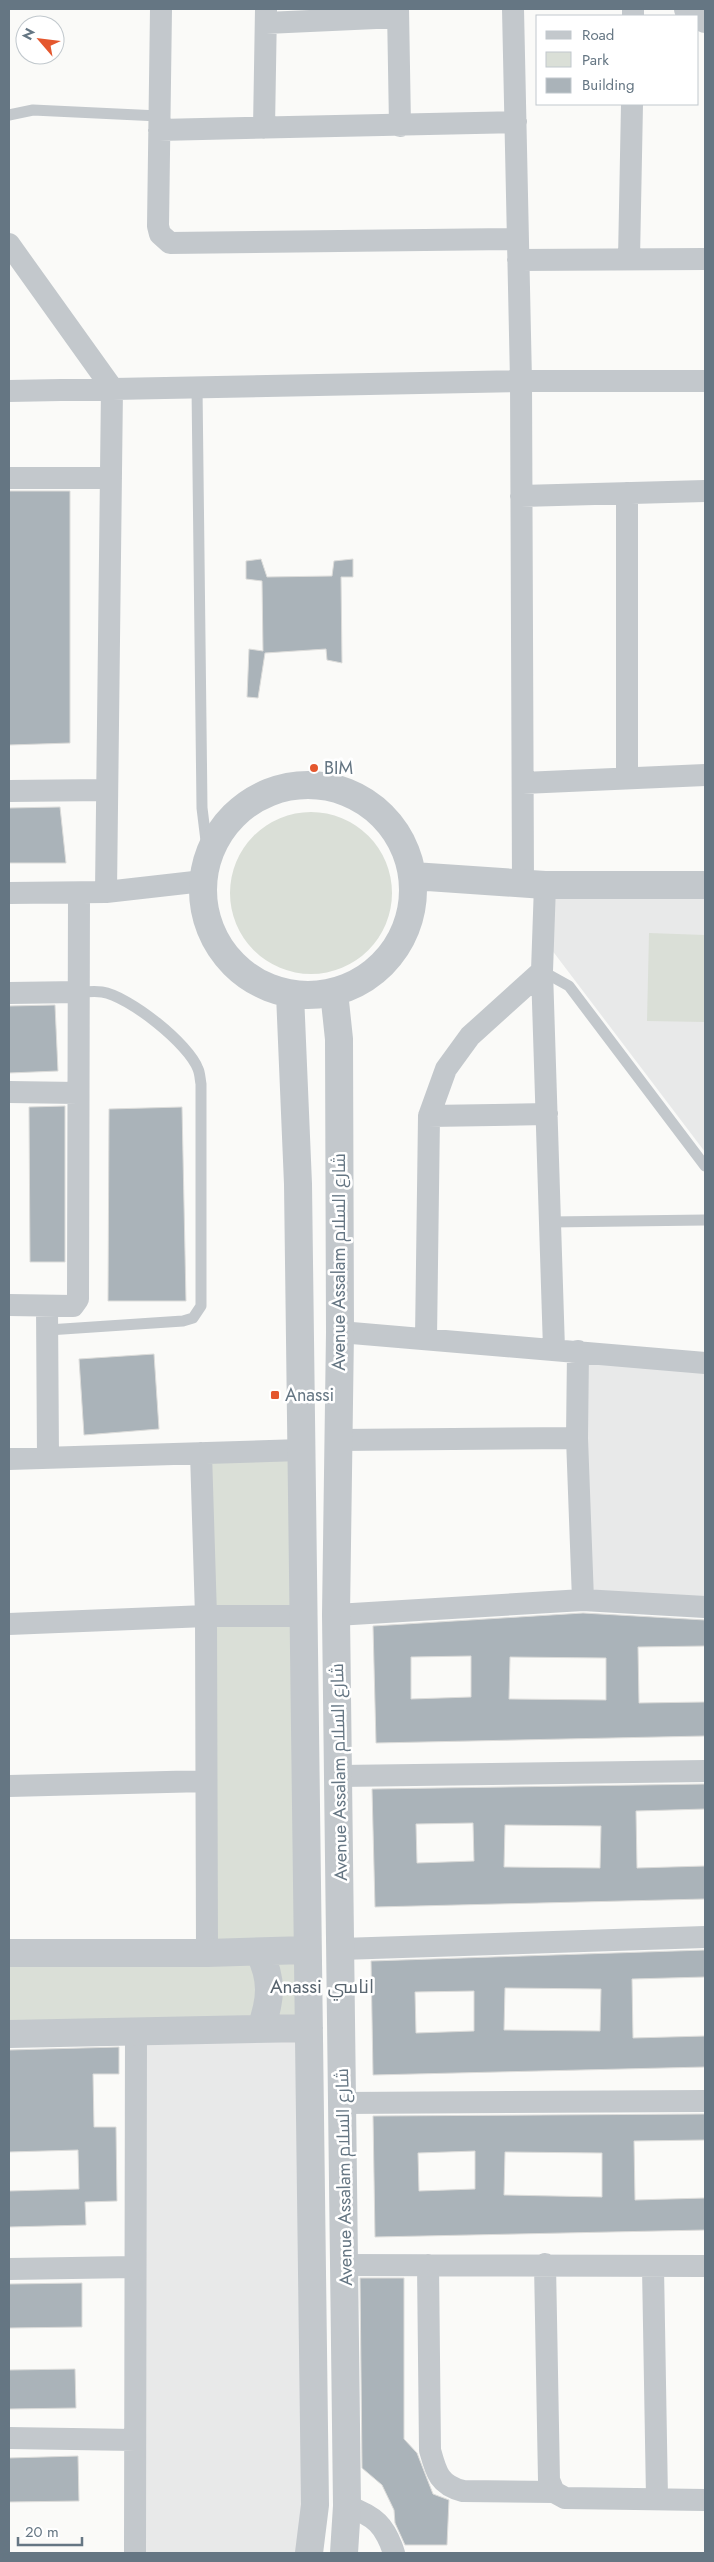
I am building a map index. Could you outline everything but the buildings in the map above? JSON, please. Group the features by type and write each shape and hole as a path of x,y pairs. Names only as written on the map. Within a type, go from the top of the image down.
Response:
{"street":[{"path":"161,9 158,226 160,234 170,243 517,250 629,260 705,259"},
{"path":"513,9 521,381 523,783 542,971 554,1349"},
{"path":"688,9 705,18"},
{"path":"264,128 266,16 398,13 400,126"},
{"path":"629,260 632,105"},
{"path":"159,123 264,128 516,122"},
{"path":"9,244 112,388 106,892"},
{"path":"9,391 521,381 705,381"},
{"path":"9,478 110,478"},
{"path":"521,496 705,491"},
{"path":"627,493 627,778"},
{"path":"523,783 705,775"},
{"path":"298,784 338,788 374,806 400,837 413,876 410,914 395,948 369,976 334,992 312,995 290,994 260,984 234,966 215,940 205,912 205,869 227,821 259,796 298,784"},
{"path":"9,791 107,790"},
{"path":"9,893 106,892 205,869"},
{"path":"413,876 534,885 705,885"},
{"path":"9,1305 73,1306 78,1299 79,893"},
{"path":"426,1339 429,1116 446,1068 470,1036 542,971"},
{"path":"9,993 79,992"},
{"name":"Avenue Assalam شارع السلام","path":"334,992 339,1038 340,1332 336,1615 345,2265 347,2506 344,2553"},
{"name":"Avenue Assalam شارع السلام","path":"290,994 298,1184 315,2505 309,2553"},
{"path":"9,1092 78,1093"},
{"path":"429,1116 546,1114"},
{"path":"47,1307 48,1458"},
{"path":"340,1332 705,1363"},
{"path":"578,1351 577,1438 583,1600"},
{"path":"338,1440 577,1438"},
{"path":"9,1459 301,1450"},
{"path":"202,1453 206,1616 207,1954"},
{"path":"336,1615 583,1600 705,1607"},
{"path":"9,1624 206,1616 304,1616"},
{"path":"339,1776 705,1771"},
{"path":"9,1786 206,1781"},
{"path":"341,1949 705,1937"},
{"path":"9,1953 207,1954 307,1950"},
{"path":"259,1952 268,1970 270,1989 267,2010 261,2028"},
{"path":"9,2034 309,2028"},
{"path":"136,2031 134,2267 136,2553"},
{"path":"343,2103 705,2101"},
{"path":"345,2265 545,2264 653,2267 705,2266"},
{"path":"545,2264 549,2480 554,2492"},
{"path":"428,2265 430,2450 436,2471 448,2487 463,2491 554,2492 565,2498 705,2500"},
{"path":"9,2269 134,2267"},
{"path":"653,2267 657,2498"},
{"path":"9,2438 135,2440"},
{"path":"347,2506 364,2512 378,2521 390,2541 394,2553"}],"lane":[{"path":"9,115 33,110 159,123"},
{"path":"197,386 202,808 205,869"},
{"path":"542,971 569,986 705,1166"},
{"path":"48,1330 184,1321 194,1318 201,1306 201,1084 198,1068 188,1053 152,1018 127,1001 104,992 79,992"},
{"path":"550,1222 705,1220"}],"shaded area":[{"path":"705,878 705,1152 539,933 538,900"},
{"path":"571,1351 705,1366 705,1607 575,1609"},
{"path":"309,2028 309,2553 135,2553 136,2031"}],"green space":[{"path":"303,812 319,812 342,818 362,830 374,842 386,862 392,885 392,901 386,924 374,944 362,956 342,968 319,974 303,974 280,968 260,956 248,944 236,924 230,901 230,885 236,862 248,842 260,830 280,818"},
{"path":"649,933 705,935 705,1022 647,1021"},
{"path":"301,1450 309,2028 9,2033 9,1957 207,1953 201,1453"}],"place":[{"name":"BIM","path":"314,768"},
{"name":"Anassi","path":"275,1395"}],"district":[{"name":"Anassi اناسي","path":"322,1986"}]}
